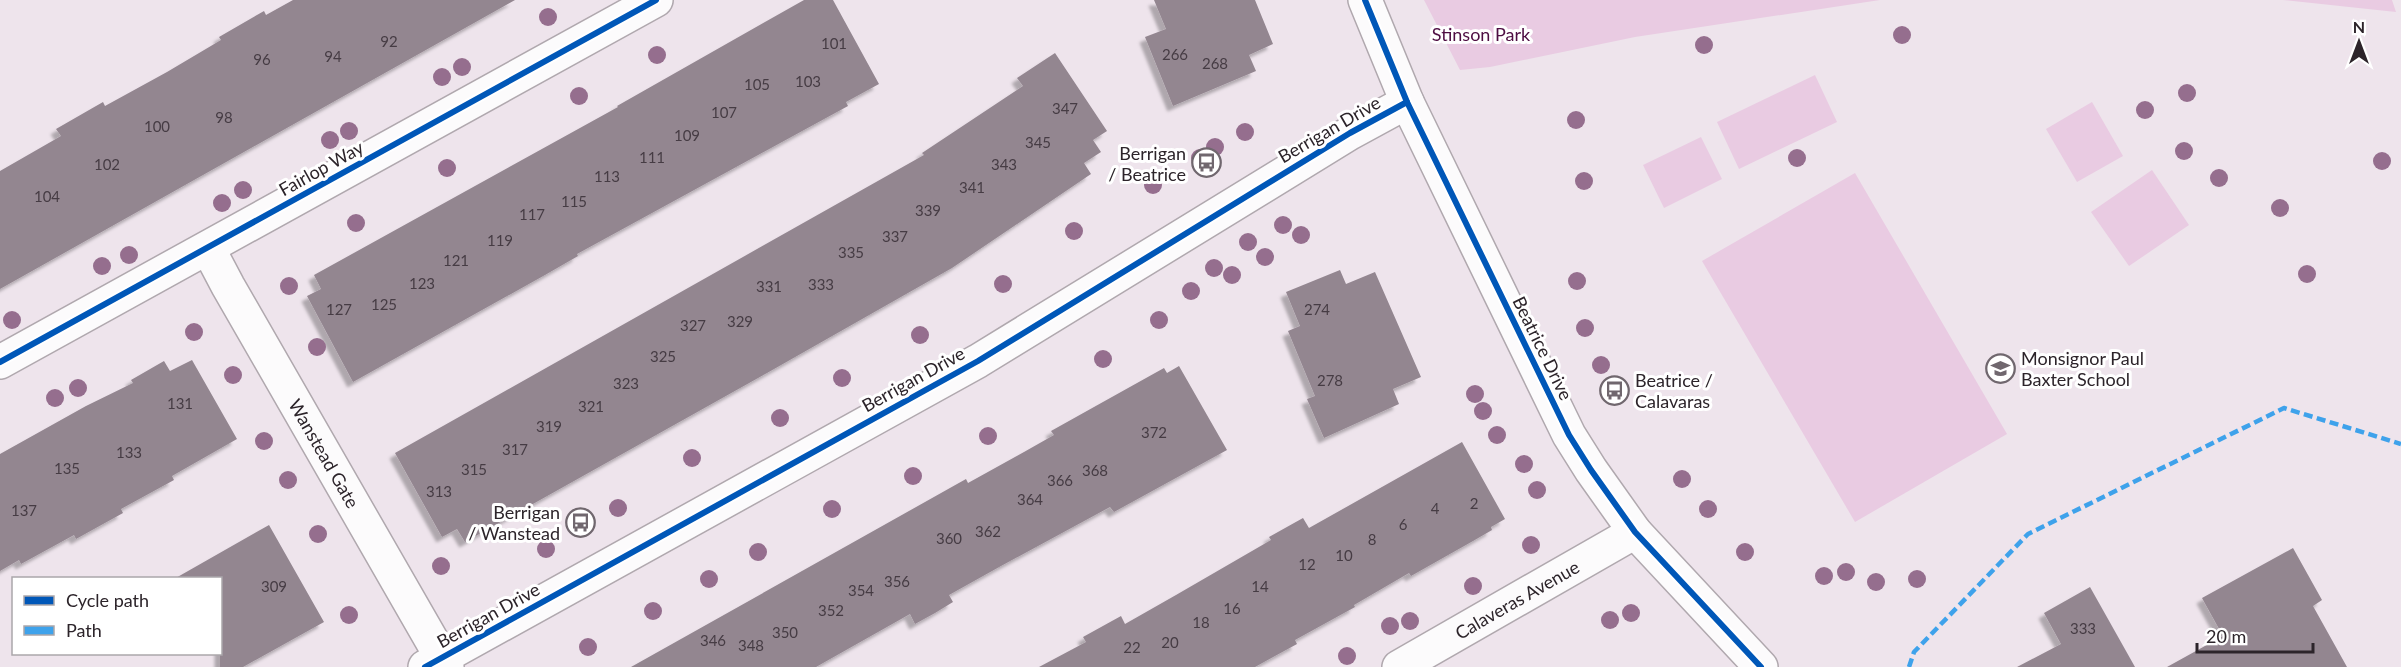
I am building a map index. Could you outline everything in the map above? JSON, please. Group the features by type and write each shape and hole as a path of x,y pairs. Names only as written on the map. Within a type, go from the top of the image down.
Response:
{"street":[{"name":"Fairlop Way","path":"0,363 656,0"},
{"name":"Beatrice Drive","path":"1365,0 1407,102 1569,435 1590,470 1635,532 1761,667"},
{"name":"Berrigan Drive","path":"438,664 978,361 1350,133 1407,102"},
{"name":"Wanstead Gate","path":"208,248 438,664"},
{"name":"Calaveras Avenue","path":"1399,667 1635,532"}],"green space":[{"name":"Stinson Park","path":"1424,0 1880,0 1635,37 1490,67 1460,70"},
{"path":"2283,0 2392,0 2396,12"},
{"path":"1815,75 1837,122 1739,169 1717,122"},
{"path":"2092,102 2123,156 2077,182 2046,129"},
{"path":"1701,137 1722,179 1664,208 1643,165"},
{"path":"2152,170 2189,225 2129,266 2091,212"},
{"path":"1855,173 2007,434 1855,522 1702,261"}],"building":[{"path":"293,0 515,0 0,289 0,171 61,136 56,129 103,102 105,106 167,72 221,40 219,37 264,11 266,15"},
{"path":"804,0 833,0 879,84 846,102 848,106 577,254 578,256 545,275 353,382 307,296 321,289 314,275 618,107"},
{"path":"1154,0 1255,0 1273,44 1249,55 1256,71 1173,106 1145,37 1166,29"},
{"path":"1055,53 1107,131 1093,140 1101,152 1084,163 1091,174 952,268 465,542 457,529 442,537 395,453 924,155 922,153 1023,86 1017,78"},
{"path":"1340,270 1346,284 1375,272 1421,377 1393,389 1399,404 1324,438 1307,399 1315,396 1288,331 1300,326 1286,292"},
{"path":"192,360 237,439 172,476 174,480 121,509 123,513 76,539 74,535 21,564 19,560 0,571 0,454 86,406 133,383 131,380 164,361 170,371"},
{"path":"1179,366 1227,450 1114,512 1110,507 949,595 953,602 915,624 910,614 816,667 631,667 966,479 968,483 1024,452 1054,435 1051,431 1164,368 1167,373"},
{"path":"1462,442 1505,519 1473,541 1411,576 1409,573 1354,605 1355,607 1295,640 1297,644 1255,667 1039,667 1086,642 1083,637 1121,616 1125,624 1271,540 1269,537 1303,518 1309,528"},
{"path":"269,525 324,622 243,667 220,667 222,577 178,577"},
{"path":"2293,548 2322,600 2313,606 2347,667 2167,667 2223,636 2202,598"},
{"path":"2090,587 2135,667 2017,667 2061,644 2044,613"}],"marked path":[{"path":"1909,667 1914,652 2028,534 2284,408 2401,444"}],"cycle path":[{"path":"0,362 656,0"},
{"path":"1365,0 1407,102 1569,435 1635,532 1761,667"},
{"path":"425,667 978,361 1350,133 1407,102"}],"place":[{"name":"Berrigan / Beatrice","path":"1207,163"},
{"name":"Monsignor Paul Baxter School","path":"2000,368"},
{"name":"Beatrice / Calavaras","path":"1614,390"},
{"name":"Berrigan / Wanstead","path":"581,522"}]}
